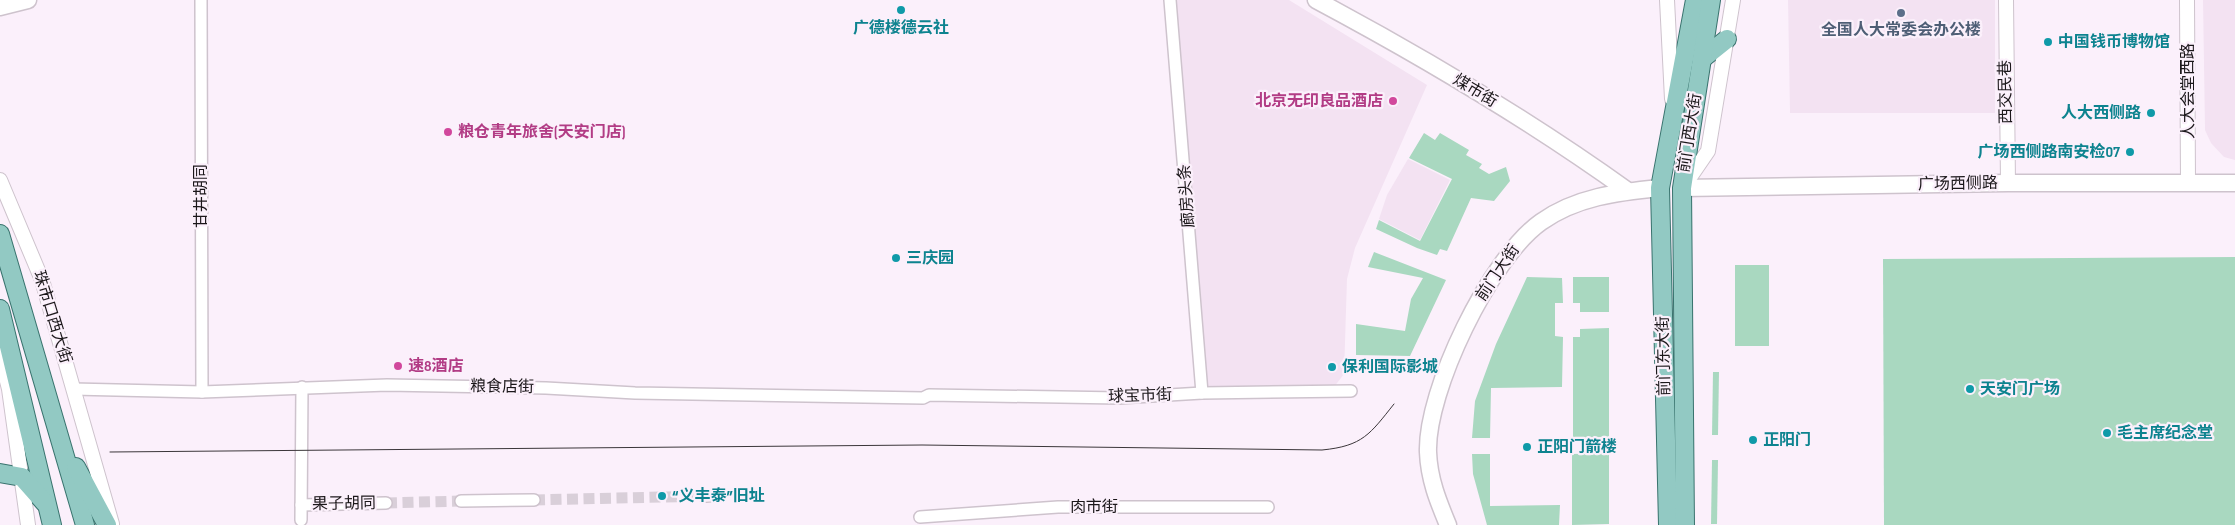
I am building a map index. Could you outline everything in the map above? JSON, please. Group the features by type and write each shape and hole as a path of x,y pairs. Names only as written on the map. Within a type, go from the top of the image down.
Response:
{"main road":[{"path":"0,6 28,0"},
{"name":"煤市街","path":"1316,0 1368,28 1530,124 1628,191"},
{"name":"前门西大街","path":"1660,188 1695,0"},
{"name":"前门西大街","path":"1682,188 1711,0"},
{"path":"1702,59 1727,39"},
{"name":"广场西侧路","path":"1682,188 2008,183 2235,183"},
{"path":"1660,188 1682,188"},
{"name":"前门大街","path":"1448,525 1433,488 1428,451 1430,420 1443,377 1476,306 1519,241 1541,222 1566,208 1595,197 1660,188"},
{"name":"前门东大街","path":"1660,188 1668,525"},
{"name":"前门东大街","path":"1682,188 1686,525"},
{"name":"珠市口西大街","path":"0,232 61,438"},
{"path":"0,309 52,525"},
{"path":"61,438 85,525"},
{"path":"61,438 107,525"},
{"path":"0,472 22,477 47,505"}],"street":[{"name":"甘井胡同","path":"201,0 202,392"},
{"name":"廊房头条","path":"1170,0 1202,393"},
{"name":"前门西大街","path":"1667,0 1673,122"},
{"name":"前门西大街","path":"1682,188 1708,151 1733,0"},
{"name":"西交民巷","path":"2006,0 2008,183"},
{"name":"人大会堂西路","path":"2187,0 2188,183"},
{"name":"珠市口西大街","path":"0,180 42,280 112,525"},
{"path":"0,354 9,389 28,525"},
{"name":"粮食店街","path":"73,389 202,392 387,385 537,388 635,393 893,398 923,398 929,395"},
{"path":"301,520 302,387"},
{"name":"球宝市街","path":"929,395 1119,398 1202,393 1351,391"},
{"path":"706,496 718,495"},
{"path":"461,502 534,500"},
{"name":"果子胡同","path":"301,505 386,503"},
{"name":"肉市街","path":"920,517 1058,507 1268,508"}],"shaded area":[{"path":"1174,0 1289,0 1427,85 1355,248 1347,279 1344,374 1334,387 1204,391"},
{"path":"1788,0 1995,0 1995,113 1790,113"},
{"path":"2203,0 2235,0 2235,160 2224,157 2211,143 2205,130"},
{"path":"1408,159 1450,180 1420,240 1379,219 1387,195"}],"green space":[{"path":"1424,133 1435,140 1440,133 1469,150 1466,155 1482,164 1479,168 1489,174 1506,167 1510,181 1494,201 1471,198 1447,251 1440,249 1437,255 1376,229 1379,220 1420,241 1452,179 1409,158"},
{"path":"1374,252 1446,280 1410,356 1356,355 1356,324 1405,331 1411,299 1423,278 1368,267"},
{"path":"2235,257 2235,525 1884,525 1883,259"},
{"path":"1735,265 1769,265 1769,346 1735,346"},
{"path":"1527,277 1562,278 1563,303 1555,303 1555,336 1563,337 1562,387 1491,388 1490,438 1472,438 1475,401 1496,344"},
{"path":"1573,277 1609,277 1609,312 1580,312 1580,303 1573,303"},
{"path":"1609,328 1609,437 1573,438 1573,337 1580,337 1580,329"},
{"path":"1713,372 1719,372 1718,435 1712,435"},
{"path":"1609,453 1609,524 1572,525 1572,454"},
{"path":"1472,454 1490,454 1490,506 1560,505 1559,525 1487,525 1473,474"},
{"path":"1712,460 1718,460 1717,524 1711,524"}],"tunnel":[{"path":"534,500 706,496"},
{"path":"386,503 461,501"}],"tram line":[{"path":"110,452 922,445 1322,450 1347,445 1364,437 1394,404"}],"place":[{"name":"广德楼德云社","path":"901,10"},
{"name":"全国人大常委会办公楼","path":"1901,13"},
{"name":"中国钱币博物馆","path":"2048,42"},
{"name":"北京无印良品酒店","path":"1393,101"},
{"name":"人大西侧路","path":"2151,113"},
{"name":"粮仓青年旅舍(天安门店)","path":"448,132"},
{"name":"广场西侧路南安检07","path":"2130,152"},
{"name":"三庆园","path":"896,258"},
{"name":"速8酒店","path":"398,366"},
{"name":"保利国际影城","path":"1332,367"},
{"name":"天安门广场","path":"1970,389"},
{"name":"毛主席纪念堂","path":"2107,433"},
{"name":"正阳门","path":"1753,440"},
{"name":"正阳门箭楼","path":"1527,447"},
{"name":"“义丰泰”旧址","path":"662,496"}]}
